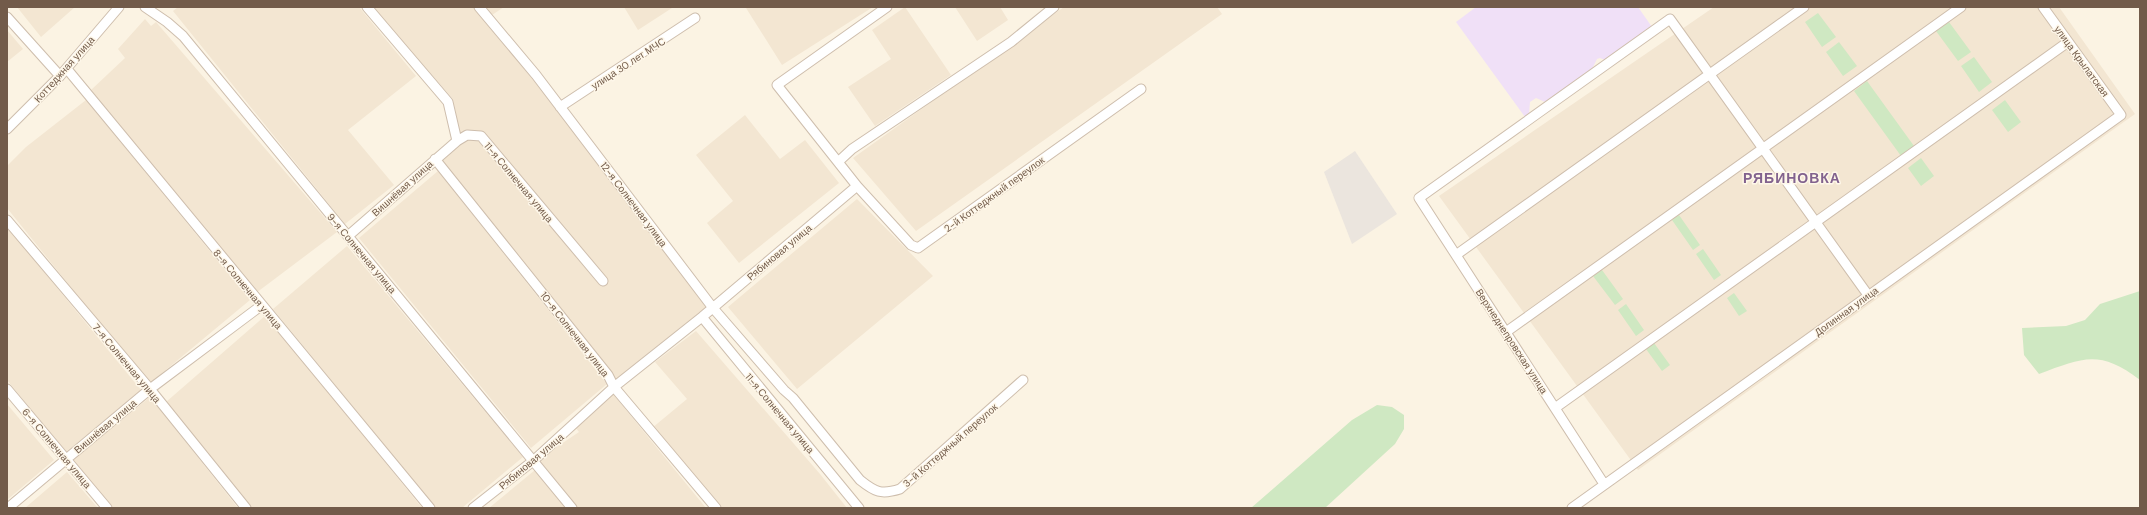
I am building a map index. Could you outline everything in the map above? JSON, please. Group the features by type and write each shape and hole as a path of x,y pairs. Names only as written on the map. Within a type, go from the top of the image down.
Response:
{"street":[{"name":"Коттеджная улица","path":"7,129 67,69 119,7"},
{"name":"9-я Солнечная улица","path":"145,7 184,36 572,508"},
{"path":"367,7 448,102 457,141"},
{"name":"12-я Солнечная улица","path":"479,7 560,107 713,308 784,390 793,398"},
{"path":"857,186 777,85 887,7"},
{"path":"838,162 852,149 1011,42 1054,7"},
{"path":"1456,255 1804,7"},
{"path":"1506,332 1961,7"},
{"name":"улица Крылатская","path":"2043,7 2121,115"},
{"path":"7,17 60,76"},
{"name":"улица 30 лет МЧС","path":"560,107 695,18"},
{"name":"Верхнеднепровская улица","path":"1604,484 1419,198 1670,19 1710,74"},
{"path":"1555,408 2068,42"},
{"name":"8-я Солнечная улица","path":"67,69 430,508"},
{"path":"1710,74 1868,295"},
{"name":"2-й Коттеджный переулок","path":"857,186 910,245 918,248 1141,89"},
{"name":"Долинная улица","path":"1576,507 1604,484 2121,115"},
{"name":"11-я Солнечная улица","path":"457,141 467,135 481,136 602,281"},
{"name":"Вишнёвая улица","path":"348,236 457,141"},
{"name":"10-я Солнечная улица","path":"435,159 608,375 614,387 716,508"},
{"name":"Рябиновая улица","path":"474,508 533,461 614,387 713,308 857,186"},
{"name":"7-я Солнечная улица","path":"7,220 150,389 246,508"},
{"name":"Вишнёвая улица","path":"8,508 150,389 262,305"},
{"name":"11-я Солнечная улица","path":"702,317 859,508"},
{"name":"3-й Коттеджный переулок","path":"793,398 860,480 874,490 887,493 900,489 1024,380"},
{"name":"6-я Солнечная улица","path":"7,389 107,508"}],"shaded area":[{"path":"17,7 75,7 41,37"},
{"path":"178,7 359,7 416,76 348,130 394,185 345,224 173,11"},
{"path":"372,7 474,7 714,304 617,382 441,160 462,143 453,99"},
{"path":"486,7 504,7 492,15"},
{"path":"624,7 671,7 672,8 638,30"},
{"path":"873,7 782,65 746,8"},
{"path":"905,7 951,75 875,126 848,87 891,59 872,30"},
{"path":"955,7 1000,7 1008,20 977,41"},
{"path":"1064,7 1217,7 1222,14 916,231 853,158"},
{"path":"1476,7 1638,7 1652,27 1605,60 1600,58 1597,59 1592,69 1545,102 1536,98 1530,102 1529,114 1525,117 1456,22"},
{"path":"1714,7 2059,7 2135,114 1638,470 1439,196"},
{"path":"145,19 151,26 156,22 337,232 256,293 91,90 125,58 118,49"},
{"path":"7,30 23,49 7,62"},
{"path":"86,100 250,300 149,384 7,208 7,166 26,147"},
{"path":"745,115 780,159 805,140 839,183 739,263 707,223 733,201 696,155"},
{"path":"1355,151 1397,214 1352,244 1324,172"},
{"path":"438,171 607,384 531,448 359,238"},
{"path":"857,199 933,276 797,389 728,307"},
{"path":"7,227 141,390 66,452 7,380"},
{"path":"347,246 523,457 462,508 436,508 273,309"},
{"path":"266,315 422,508 252,508 166,402"},
{"path":"696,331 820,474 847,508 720,508 652,428 687,399 655,362"},
{"path":"613,394 706,508 575,508 536,461 579,432 575,427"},
{"path":"150,397 238,508 109,508 70,462"},
{"path":"7,404 54,460 7,500"},
{"path":"535,470 566,508 489,508"},
{"path":"67,472 98,508 25,508"}],"green space":[{"path":"1818,13 1836,37 1822,47 1805,22"},
{"path":"1949,22 1971,52 1958,61 1936,31"},
{"path":"1839,42 1857,66 1843,76 1826,52"},
{"path":"1974,57 1992,82 1979,92 1961,66"},
{"path":"1867,81 1914,146 1901,156 1854,91"},
{"path":"2005,100 2021,122 2008,132 1992,110"},
{"path":"1921,158 1934,176 1921,186 1908,168"},
{"path":"1679,215 1700,245 1693,250 1672,220"},
{"path":"1703,249 1721,275 1714,280 1696,254"},
{"path":"1602,270 1623,299 1615,305 1593,276"},
{"path":"2140,291 2140,380 2126,370 2113,364 2102,360 2091,359 2068,364 2039,374 2024,355 2022,328 2066,326 2085,320 2100,304"},
{"path":"1734,293 1747,311 1739,316 1727,298"},
{"path":"1626,304 1644,330 1636,336 1618,310"},
{"path":"1654,343 1670,365 1662,371 1646,349"},
{"path":"1377,405 1392,407 1404,415 1404,429 1395,444 1325,508 1251,508 1352,420"}],"district":[{"name":"РЯБИНОВКА","path":"1792,178"}]}
